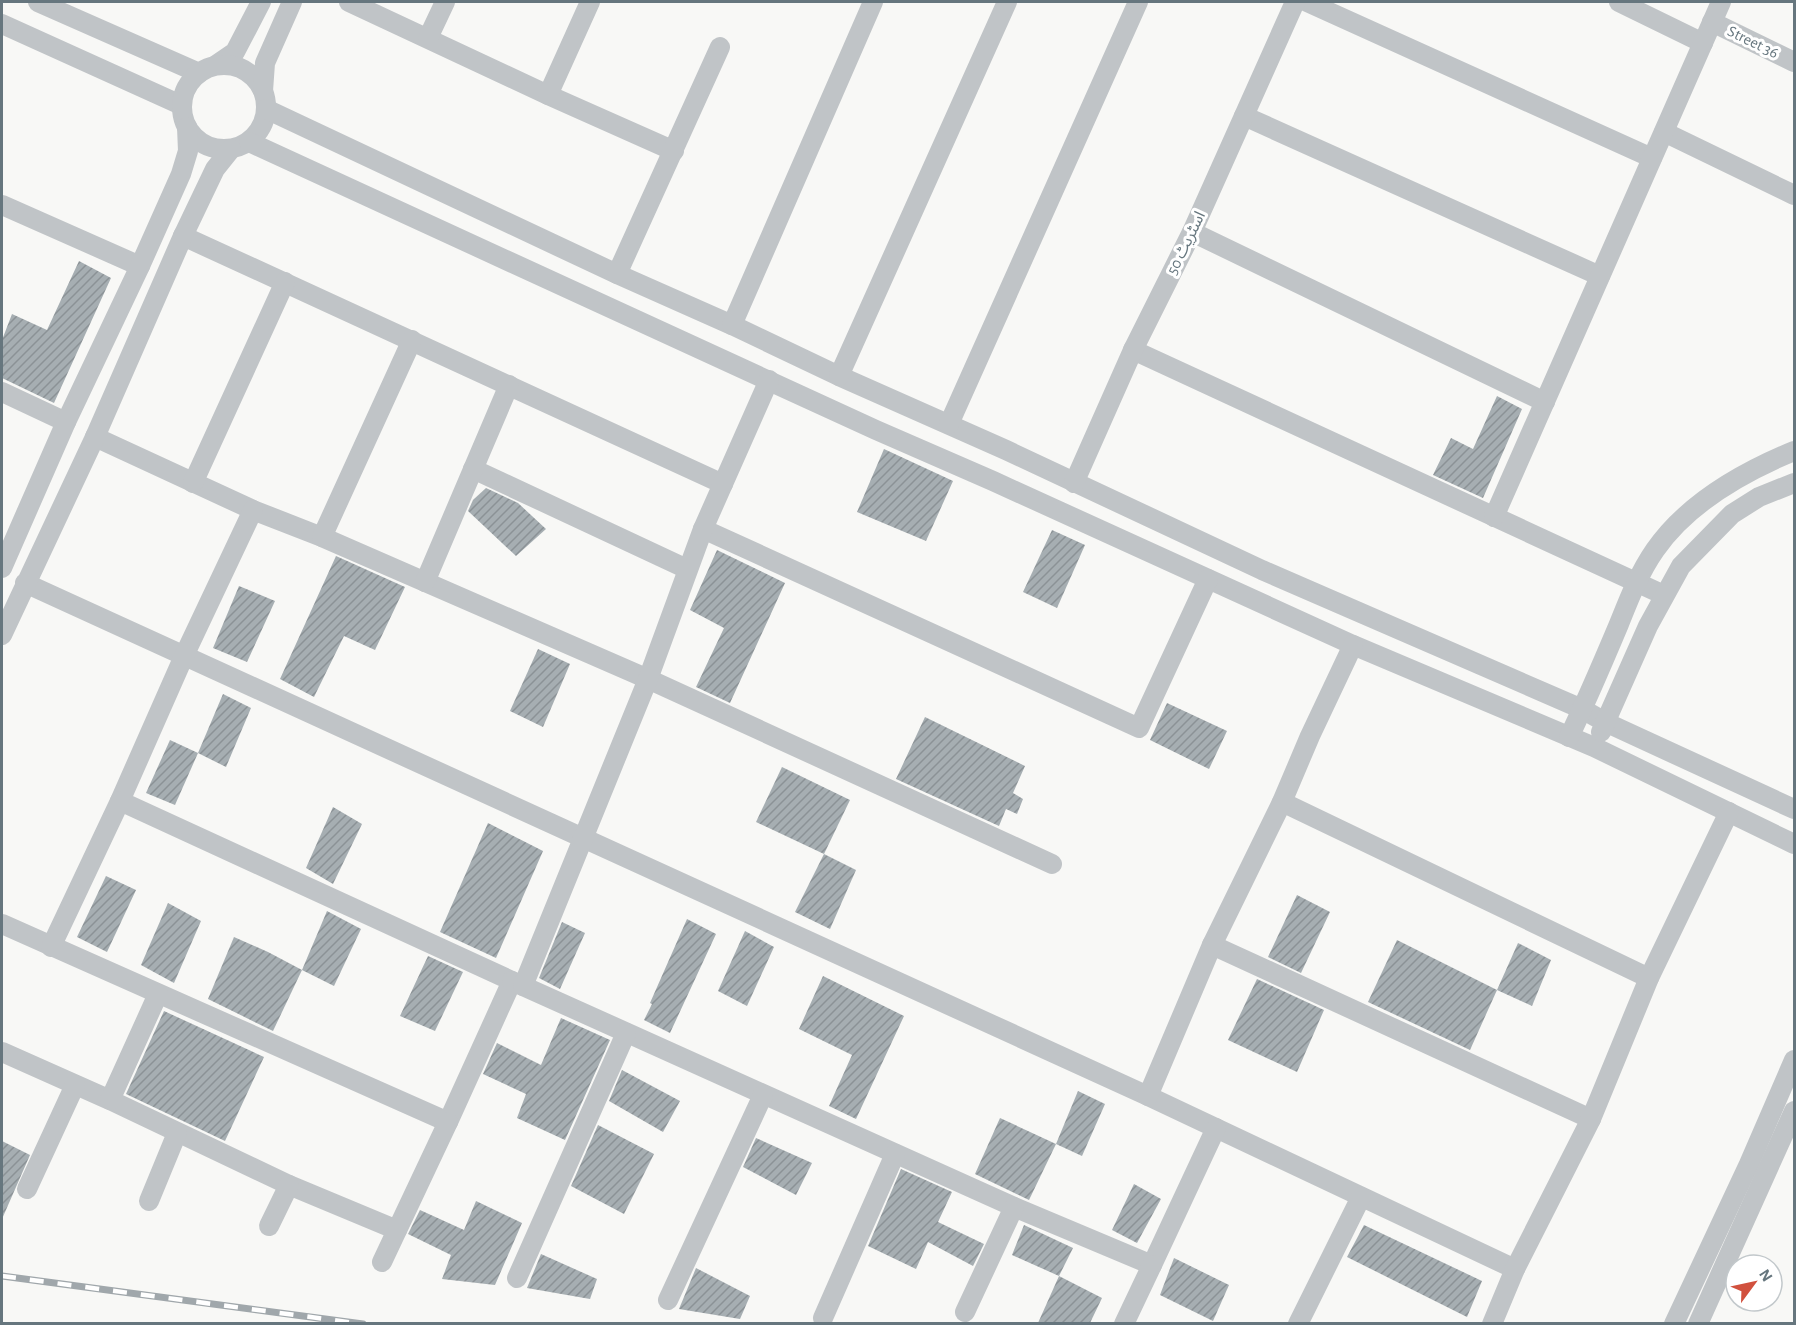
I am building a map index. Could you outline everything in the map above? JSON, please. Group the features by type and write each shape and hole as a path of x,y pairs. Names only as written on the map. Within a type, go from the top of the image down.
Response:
{"street":[{"path":"38,2 207,69 235,66 252,75 264,100 617,274 1006,450 1262,570 1582,710 1794,808"},
{"path":"2,567 66,422 141,266 184,163 188,151 187,127 182,105 187,87 207,69 235,52 261,2"},
{"path":"2,635 95,437 183,236 215,169 221,160 261,128 265,63 292,2"},
{"path":"349,2 674,152"},
{"path":"428,38 445,2"},
{"path":"548,95 590,2"},
{"path":"732,325 873,2"},
{"path":"839,376 1007,2"},
{"path":"949,424 1138,2"},
{"name":"اسٹریٹ 50","path":"1074,483 1133,350 1192,232 1295,2"},
{"path":"1307,2 1652,158"},
{"path":"1619,2 1703,42"},
{"path":"1494,517 1721,2"},
{"name":"Street 36","path":"1712,22 1794,62"},
{"path":"2,24 182,105"},
{"path":"617,274 720,47"},
{"path":"1244,116 1600,276"},
{"path":"187,127 198,141 214,148 240,145 993,481 1353,645 1594,747 1794,844"},
{"path":"1664,132 1794,195"},
{"path":"2,205 141,266"},
{"path":"1192,232 1545,402"},
{"path":"183,236 723,484"},
{"path":"193,483 285,282"},
{"path":"321,537 412,340"},
{"path":"1133,350 1664,595"},
{"path":"382,1262 517,984 584,837 648,679 687,569 768,380"},
{"path":"425,582 509,385"},
{"path":"2,392 66,422"},
{"path":"95,437 253,510 321,537 648,679 1052,864"},
{"path":"993,481 1006,450"},
{"path":"1569,737 1637,582 1655,550 1679,522 1699,505 1746,474 1794,451"},
{"path":"473,469 687,569"},
{"path":"1594,747 1648,626 1681,566 1732,514 1760,497 1794,483"},
{"path":"51,947 253,510"},
{"path":"704,529 1139,729 1208,579"},
{"path":"25,583 1148,1096 1515,1269"},
{"path":"1148,1096 1212,945 1282,802 1353,645"},
{"path":"120,801 763,1095 1014,1207 1152,1265"},
{"path":"1282,802 1649,978"},
{"path":"1492,1323 1515,1269 1591,1119 1649,978 1729,812"},
{"path":"2,924 448,1122"},
{"path":"1212,945 1591,1119"},
{"path":"110,1100 158,994"},
{"path":"517,1278 626,1033"},
{"path":"2,1052 110,1100 289,1185 397,1230"},
{"path":"1674,1323 1749,1164 1794,1060"},
{"path":"27,1189 75,1085"},
{"path":"668,1300 763,1095"},
{"path":"1698,1323 1794,1111"},
{"path":"1124,1323 1216,1128"},
{"path":"150,1201 177,1132"},
{"path":"823,1318 895,1154"},
{"path":"269,1226 289,1185"},
{"path":"1298,1323 1361,1197"},
{"path":"965,1312 1014,1207"}],"building":[{"path":"79,261 111,278 54,403 2,378 2,340 12,314 47,330"},
{"path":"1497,396 1522,409 1483,498 1433,475 1451,438 1473,449"},
{"path":"884,449 953,481 926,541 857,512"},
{"path":"486,488 518,503 546,529 516,556 468,511 473,500"},
{"path":"1052,530 1085,545 1057,608 1023,592"},
{"path":"717,550 785,583 730,703 696,687 724,628 690,610"},
{"path":"336,556 405,587 375,650 344,636 314,697 280,679"},
{"path":"239,586 275,601 247,662 213,648"},
{"path":"538,649 570,664 543,727 510,711"},
{"path":"223,694 251,708 226,767 198,753"},
{"path":"1167,703 1227,731 1209,769 1150,740"},
{"path":"925,717 1025,766 1013,793 1023,799 1017,814 1006,809 999,826 896,779"},
{"path":"170,740 198,753 175,805 146,793"},
{"path":"782,767 850,800 824,854 756,822"},
{"path":"333,807 362,824 333,884 306,868"},
{"path":"488,823 543,851 496,958 440,932"},
{"path":"824,854 856,870 830,929 795,912"},
{"path":"106,876 136,890 107,952 77,937"},
{"path":"1297,895 1330,912 1301,973 1268,957"},
{"path":"168,903 201,921 174,983 141,965"},
{"path":"327,911 361,929 334,986 302,970"},
{"path":"687,919 716,934 670,1033 644,1020"},
{"path":"562,922 585,933 560,989 539,978"},
{"path":"745,931 774,947 747,1006 718,991"},
{"path":"234,937 302,970 273,1031 208,999"},
{"path":"1397,940 1497,990 1470,1050 1368,1002"},
{"path":"1518,943 1551,960 1532,1006 1497,990"},
{"path":"428,956 463,972 435,1031 400,1016"},
{"path":"823,976 904,1016 856,1119 829,1106 852,1055 799,1029"},
{"path":"1257,979 1324,1010 1297,1072 1228,1040"},
{"path":"164,1011 264,1057 225,1141 126,1094"},
{"path":"561,1018 610,1040 565,1140 517,1118 526,1094 483,1074 497,1043 541,1065"},
{"path":"622,1070 680,1101 663,1132 609,1101"},
{"path":"1078,1091 1105,1104 1082,1156 1056,1144"},
{"path":"1000,1118 1056,1144 1029,1200 975,1174"},
{"path":"598,1125 654,1154 624,1214 571,1186"},
{"path":"756,1138 812,1163 796,1195 743,1167"},
{"path":"2,1141 30,1155 2,1219"},
{"path":"901,1169 952,1192 938,1222 984,1244 973,1266 928,1242 916,1269 868,1246"},
{"path":"1134,1184 1161,1199 1137,1243 1112,1230"},
{"path":"476,1201 522,1223 495,1285 442,1279 451,1255 408,1234 420,1210 464,1230"},
{"path":"1024,1225 1073,1248 1059,1276 1012,1255"},
{"path":"1364,1225 1482,1281 1467,1317 1347,1257"},
{"path":"541,1254 597,1279 590,1299 527,1288"},
{"path":"1174,1258 1229,1285 1213,1321 1160,1295"},
{"path":"696,1268 750,1296 740,1319 679,1309"},
{"path":"1059,1276 1102,1298 1090,1323 1038,1323"}],"railway":[{"path":"2,1276 363,1324"}]}
